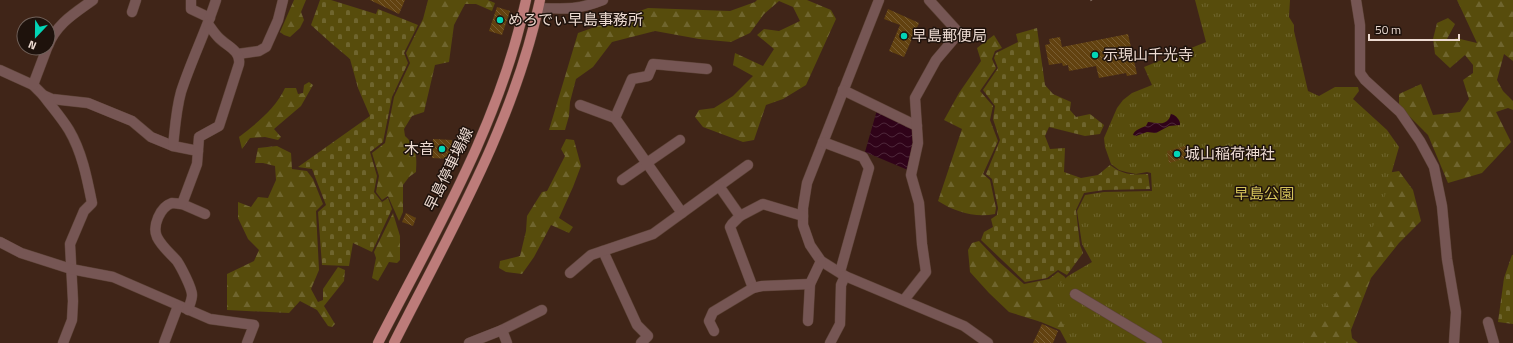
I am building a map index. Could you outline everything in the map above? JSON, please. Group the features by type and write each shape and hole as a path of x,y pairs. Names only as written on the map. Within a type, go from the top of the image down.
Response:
{"main road":[{"name":"早島停車場線","path":"378,343 468,170 503,83 526,0"},
{"name":"早島停車場線","path":"394,343 481,172 497,135 528,50 539,4"}],"street":[{"path":"56,32 65,20 93,0"},
{"path":"132,12 136,0"},
{"path":"182,204 197,164 199,137 220,126 240,58 238,54 217,37 209,21 191,9 191,0"},
{"path":"173,146 176,113 181,91 216,0"},
{"path":"238,54 259,51 266,48 278,20 283,0"},
{"path":"539,4 566,9 586,7 603,0"},
{"path":"879,0 807,183 803,216 810,245 820,261 842,274 964,326 988,343"},
{"path":"904,300 926,272 919,203 911,175 918,143 915,98 936,60 960,33 929,0"},
{"path":"1356,0 1360,25 1360,73 1365,80 1400,112 1420,141 1434,167 1442,206 1447,259 1456,312 1454,343"},
{"path":"33,86 45,56"},
{"path":"615,118 632,80 648,76 653,64 708,69"},
{"path":"0,70 33,86 43,95 69,130 84,168 92,203 84,211 70,244 73,301 72,320 63,343"},
{"path":"843,90 917,126"},
{"path":"43,95 52,99 88,103 132,121 151,137 173,146 198,151"},
{"path":"580,105 615,118 682,213"},
{"path":"622,180 680,140"},
{"path":"823,142 863,158 870,168 842,274 840,324 830,343"},
{"path":"570,273 591,255 653,234 748,165"},
{"path":"719,186 740,216"},
{"path":"164,343 192,294 184,273 177,262 162,246 156,235 158,216 172,203 182,204 205,214"},
{"path":"753,288 730,227 732,224 740,216 763,204 803,216"},
{"path":"0,242 21,252 71,269 113,277 210,319 254,325 247,343"},
{"path":"603,251 637,325 648,336 641,343"},
{"path":"808,321 810,284 820,261"},
{"path":"714,331 709,321 713,312 753,288 762,286 810,284"},
{"path":"1075,294 1157,343"},
{"path":"469,343 502,330 542,310"},
{"path":"1488,322 1494,343"},
{"path":"502,330 507,343"}],"green space":[{"path":"294,0 306,0 301,12 304,20 300,28 290,37 280,32"},
{"path":"320,0 331,0 376,14 378,9 418,25 404,53 408,63 392,97 383,142 370,152 377,176 374,192 382,202 388,198 392,209 372,252 353,243 349,266 322,265 318,212 326,205 312,169 298,167 370,116 358,88 350,59 311,25"},
{"path":"428,0 488,0 495,3 492,11 476,4 465,4 454,25 449,62 435,65 424,112 412,116 404,129 405,136 414,148 416,157 416,172 409,177 403,185 403,212 399,221 388,196 382,200 376,192 379,176 372,153 385,143 394,97 410,63 406,53 423,19"},
{"path":"757,0 807,0 831,10 836,19 806,85 783,99 766,105 754,140 743,142 703,127 695,117 699,110 714,108 733,96 753,76 733,65 735,53 763,66 774,49 757,35 764,29 779,31 800,21 793,7 779,1 764,14 750,33 731,42 699,39 655,31 612,42 593,67 576,79 565,130 549,130 578,33 648,8 730,11"},
{"name":"早島公園","path":"1195,0 1290,0 1289,17 1294,25 1294,31 1308,91 1319,96 1335,87 1358,87 1359,91 1353,99 1387,130 1399,147 1380,213 1346,279 1312,326 1303,343 1069,343 1052,290 1068,276 1092,262 1082,244 1077,211 1085,195 1104,192 1152,191 1151,173 1147,172 1136,174 1126,172 1119,170 1111,164 1105,147 1104,138 1117,108 1123,100 1132,93 1152,85 1144,67 1206,42"},
{"path":"1457,0 1513,0 1513,61 1504,54 1497,80 1503,91 1513,101 1513,110 1508,108 1496,112 1511,142 1482,173 1448,183 1428,135 1399,106 1399,94 1421,84 1433,115 1460,112 1469,99 1463,80 1473,73 1473,65 1465,55 1450,68 1435,54 1433,39 1437,23 1448,18 1455,24 1447,39 1453,41 1456,38 1477,43"},
{"path":"1037,28 1045,85 1053,94 1071,102 1070,110 1076,117 1090,114 1104,125 1100,134 1085,136 1049,127 1045,136 1050,149 1065,148 1064,172 1081,178 1098,175 1110,165 1119,171 1128,174 1148,174 1150,189 1104,190 1084,193 1076,210 1080,245 1083,253 1067,275 1058,270 1047,278 1025,282 981,240 984,232 993,227 991,219 997,215 998,208 992,179 986,174 1000,140 993,119 995,106 983,90 998,68 994,58 996,53 1018,42 1016,34"},
{"path":"994,35 1002,48 995,51 992,59 996,68 980,91 993,106 990,120 998,141 983,174 990,180 996,208 995,214 973,215 958,211 938,201 962,129 944,120 959,93 981,61 977,48"},
{"path":"309,82 313,85 301,106 274,129 281,137 278,140 265,137 250,138 242,149 239,137 271,109 285,88 296,88 298,94 303,93 304,85"},
{"path":"566,139 574,140 581,166 559,218 573,227 569,233 551,225 534,257 522,274 506,272 499,268 500,261 520,256 526,231 527,216 542,192 547,191 565,156 561,149"},
{"path":"277,146 291,153 292,169 307,171 313,179 323,204 316,211 319,270 311,289 318,302 323,300 323,289 338,267 345,270 344,281 324,306 335,324 332,327 328,326 317,310 300,301 289,313 227,310 227,274 254,261 259,250 248,239 238,218 238,202 251,207 258,197 268,198 276,180 275,166 255,163 258,148"},
{"path":"1399,171 1413,190 1421,221 1399,243 1371,278 1351,330 1352,338 1358,343 1231,343 1362,177"},
{"path":"393,213 400,236 400,260 397,263 389,262 378,281 372,278 376,258 374,252"},
{"path":"979,241 998,261 1024,284 1049,279 1058,272 1065,277 1067,289 1141,343 1067,343 1060,330 1041,322 1009,312 970,272 968,250 972,243"},
{"path":"1512,255 1513,324 1498,322 1504,278"}],"water":[{"path":"877,110 913,129 914,144 908,170 865,152"},
{"path":"1171,114 1178,118 1180,125 1169,126 1156,133 1147,132 1136,136 1133,135 1136,130 1146,126 1148,122 1166,122"}],"building":[{"path":"370,0 405,0 399,14"},
{"name":"めろでぃ早島事務所","path":"497,7 510,11 502,35 489,31"},
{"path":"888,9 919,23 904,57 889,51 900,25 884,19"},
{"path":"1128,34 1137,74 1127,76 1126,73 1099,78 1096,66 1069,71 1068,65 1063,66 1062,63 1049,65 1045,45 1050,44 1049,39 1060,37 1062,47"},
{"path":"433,139 452,140 451,159 432,158"},
{"name":"城山稲荷神社","path":"1188,145 1191,157 1169,163 1167,151"},
{"path":"406,213 416,218 413,226 402,222"},
{"path":"1042,324 1058,331 1053,343 1033,343"}],"place":[{"name":"めろでぃ早島事務所","path":"500,20"},
{"name":"早島郵便局","path":"904,36"},
{"name":"示現山千光寺","path":"1095,55"},
{"name":"木音","path":"442,149"},
{"name":"城山稲荷神社","path":"1177,154"}]}
